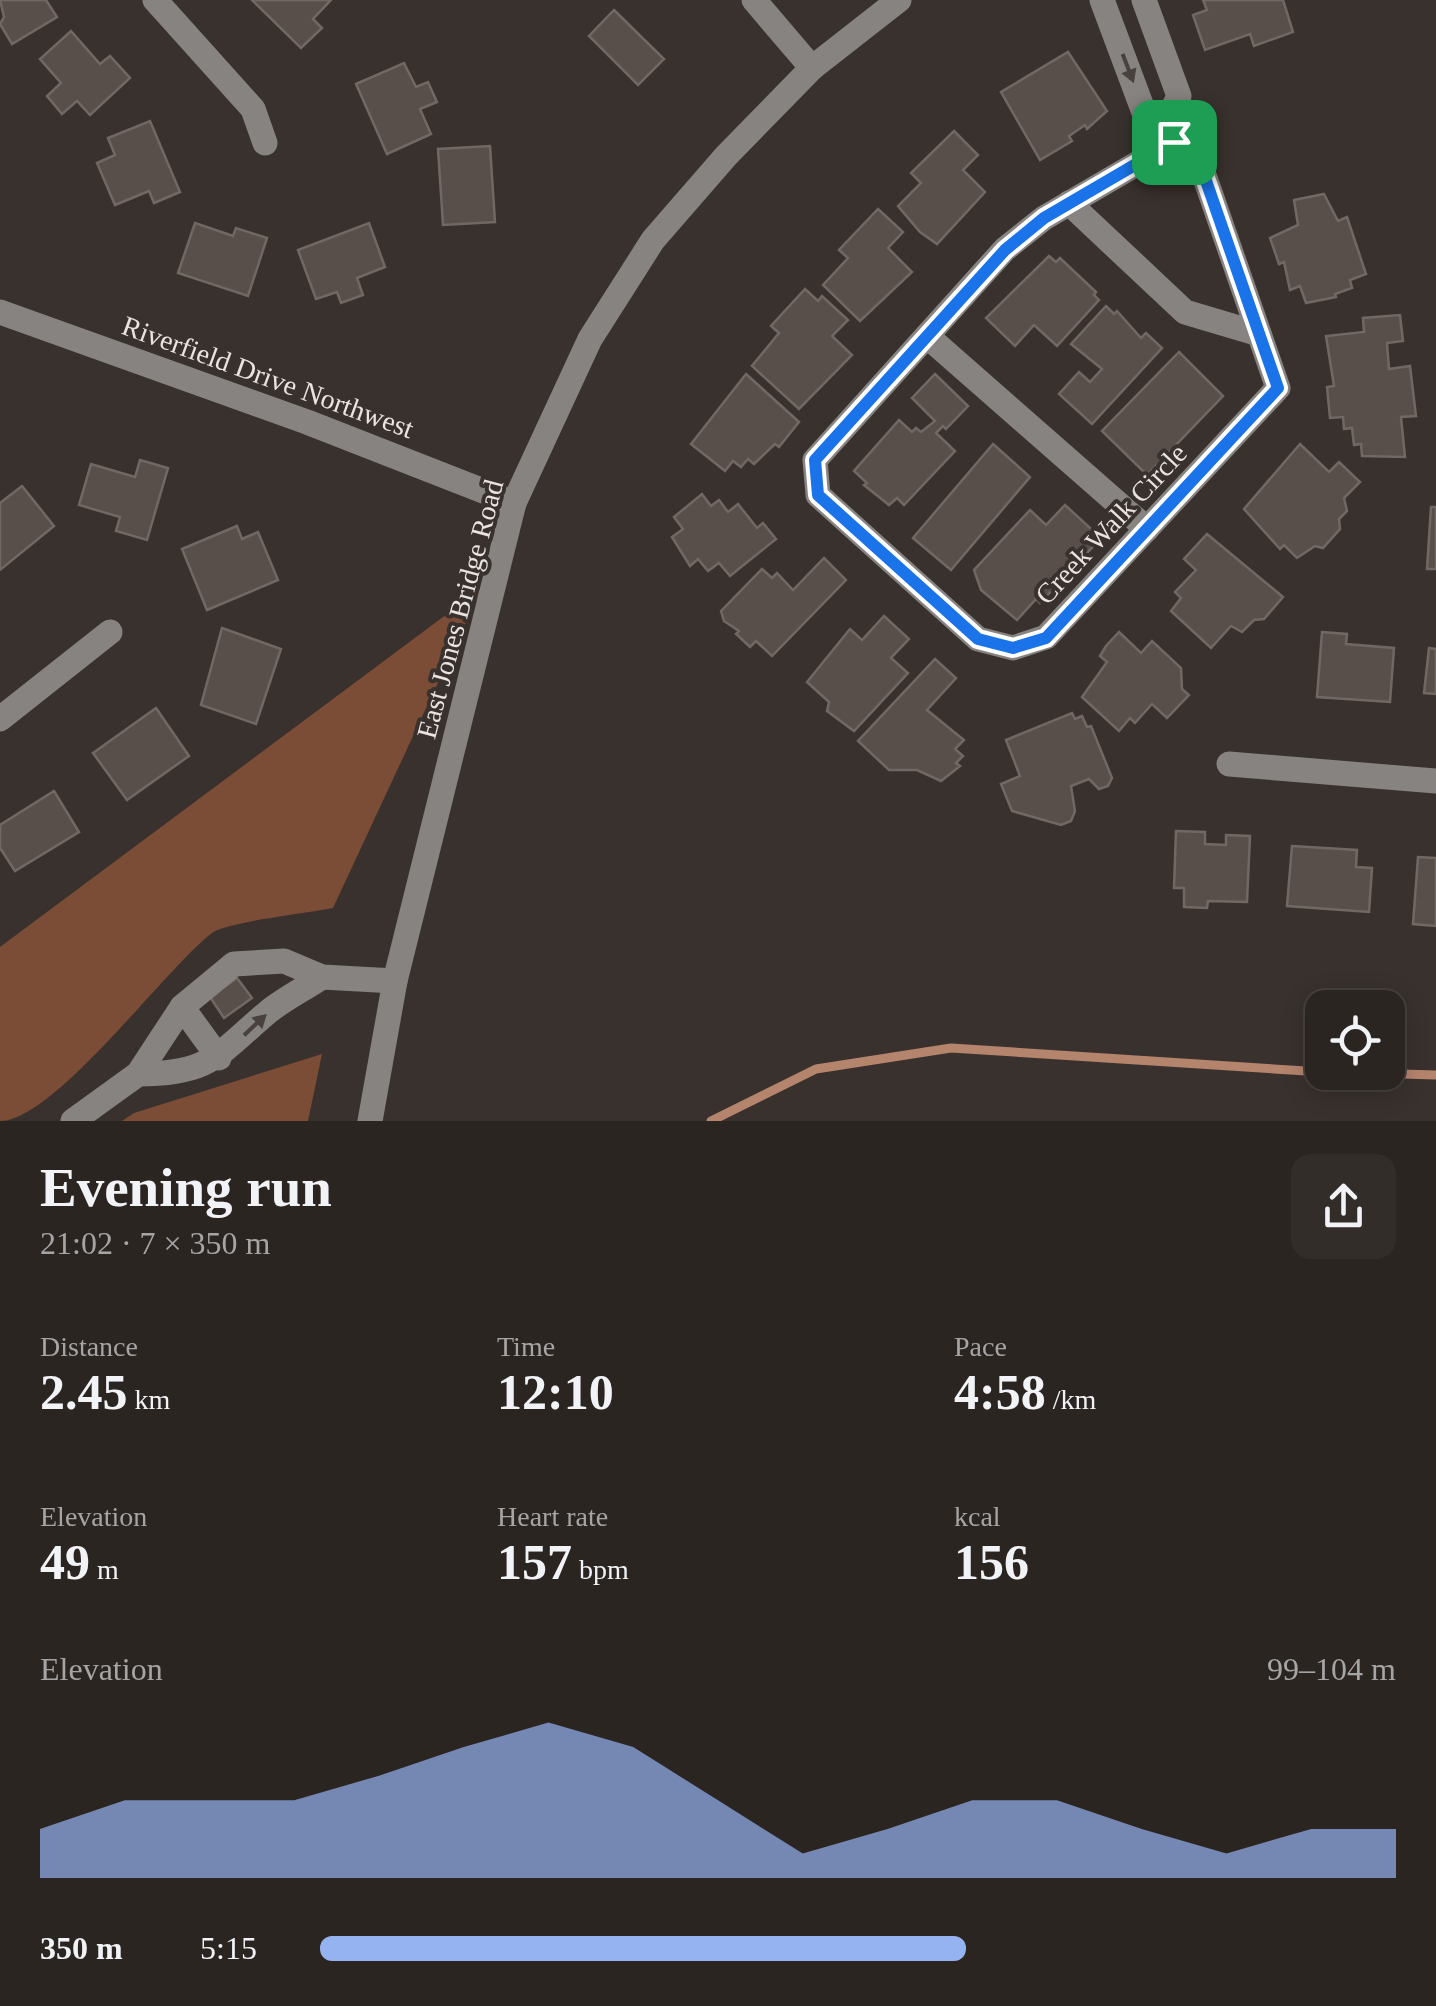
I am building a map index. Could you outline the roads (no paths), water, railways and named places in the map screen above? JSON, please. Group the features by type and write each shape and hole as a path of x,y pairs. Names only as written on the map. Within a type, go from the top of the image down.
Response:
{"street":[{"path":"156,0 253,108 265,143"},
{"path":"754,0 812,68"},
{"name":"East Jones Bridge Road","path":"370,1121 396,981 514,504 590,339 653,240 812,68 899,0"},
{"name":"Creek Walk Circle","path":"1102,0 1146,115 1170,131 1196,152 1278,388 1046,638 1013,648 978,639 818,495 815,460 1005,250 1170,131"},
{"path":"1144,0 1179,96 1170,131"},
{"path":"1069,203 1185,312 1259,334"},
{"name":"Riverfield Drive Northwest","path":"0,312 306,422 514,504"},
{"path":"927,336 1147,530"},
{"path":"0,718 110,632"},
{"path":"1229,764 1436,782"},
{"path":"74,1121 138,1074 182,1007 234,964 284,961 322,977 396,981"},
{"path":"138,1074 177,1074 218,1058 270,1010 322,977"},
{"path":"182,1007 218,1058"}],"waterway":[{"path":"711,1121 816,1069 951,1048 1305,1071"},
{"path":"1405,1074 1436,1075"}]}
